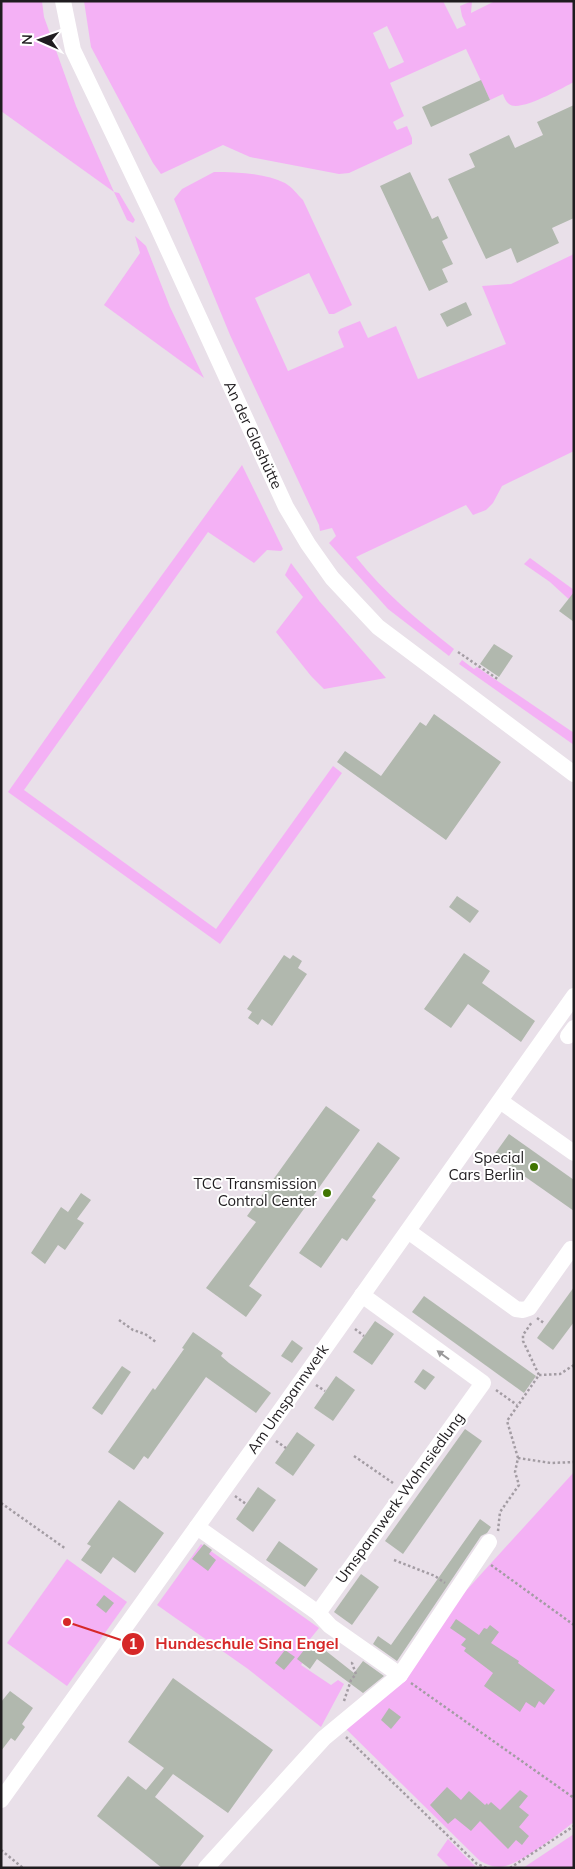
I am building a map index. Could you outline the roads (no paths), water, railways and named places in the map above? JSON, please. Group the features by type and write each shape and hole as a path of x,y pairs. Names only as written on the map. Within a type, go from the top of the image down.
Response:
{"street":[{"name":"An der Glashütte","path":"63,1 73,50 154,219 286,506 308,544 332,578 378,628 574,774"},
{"name":"Am Umspannwerk","path":"1,1800 574,996"},
{"path":"500,1101 574,1154"},
{"path":"408,1231 516,1308 523,1310 529,1308 571,1249"},
{"name":"Umspannwerk-Wohnsiedlung","path":"318,1613 483,1383 362,1295"},
{"path":"197,1527 318,1613 330,1626 361,1649 400,1675"},
{"path":"206,1868 338,1724 400,1675 489,1542"}],"place":[{"name":"Special Cars Berlin","path":"534,1167"},
{"name":"TCC Transmission Control Center","path":"327,1193"},
{"name":"Hundeschule Sina Engel","path":"67,1622"}]}
